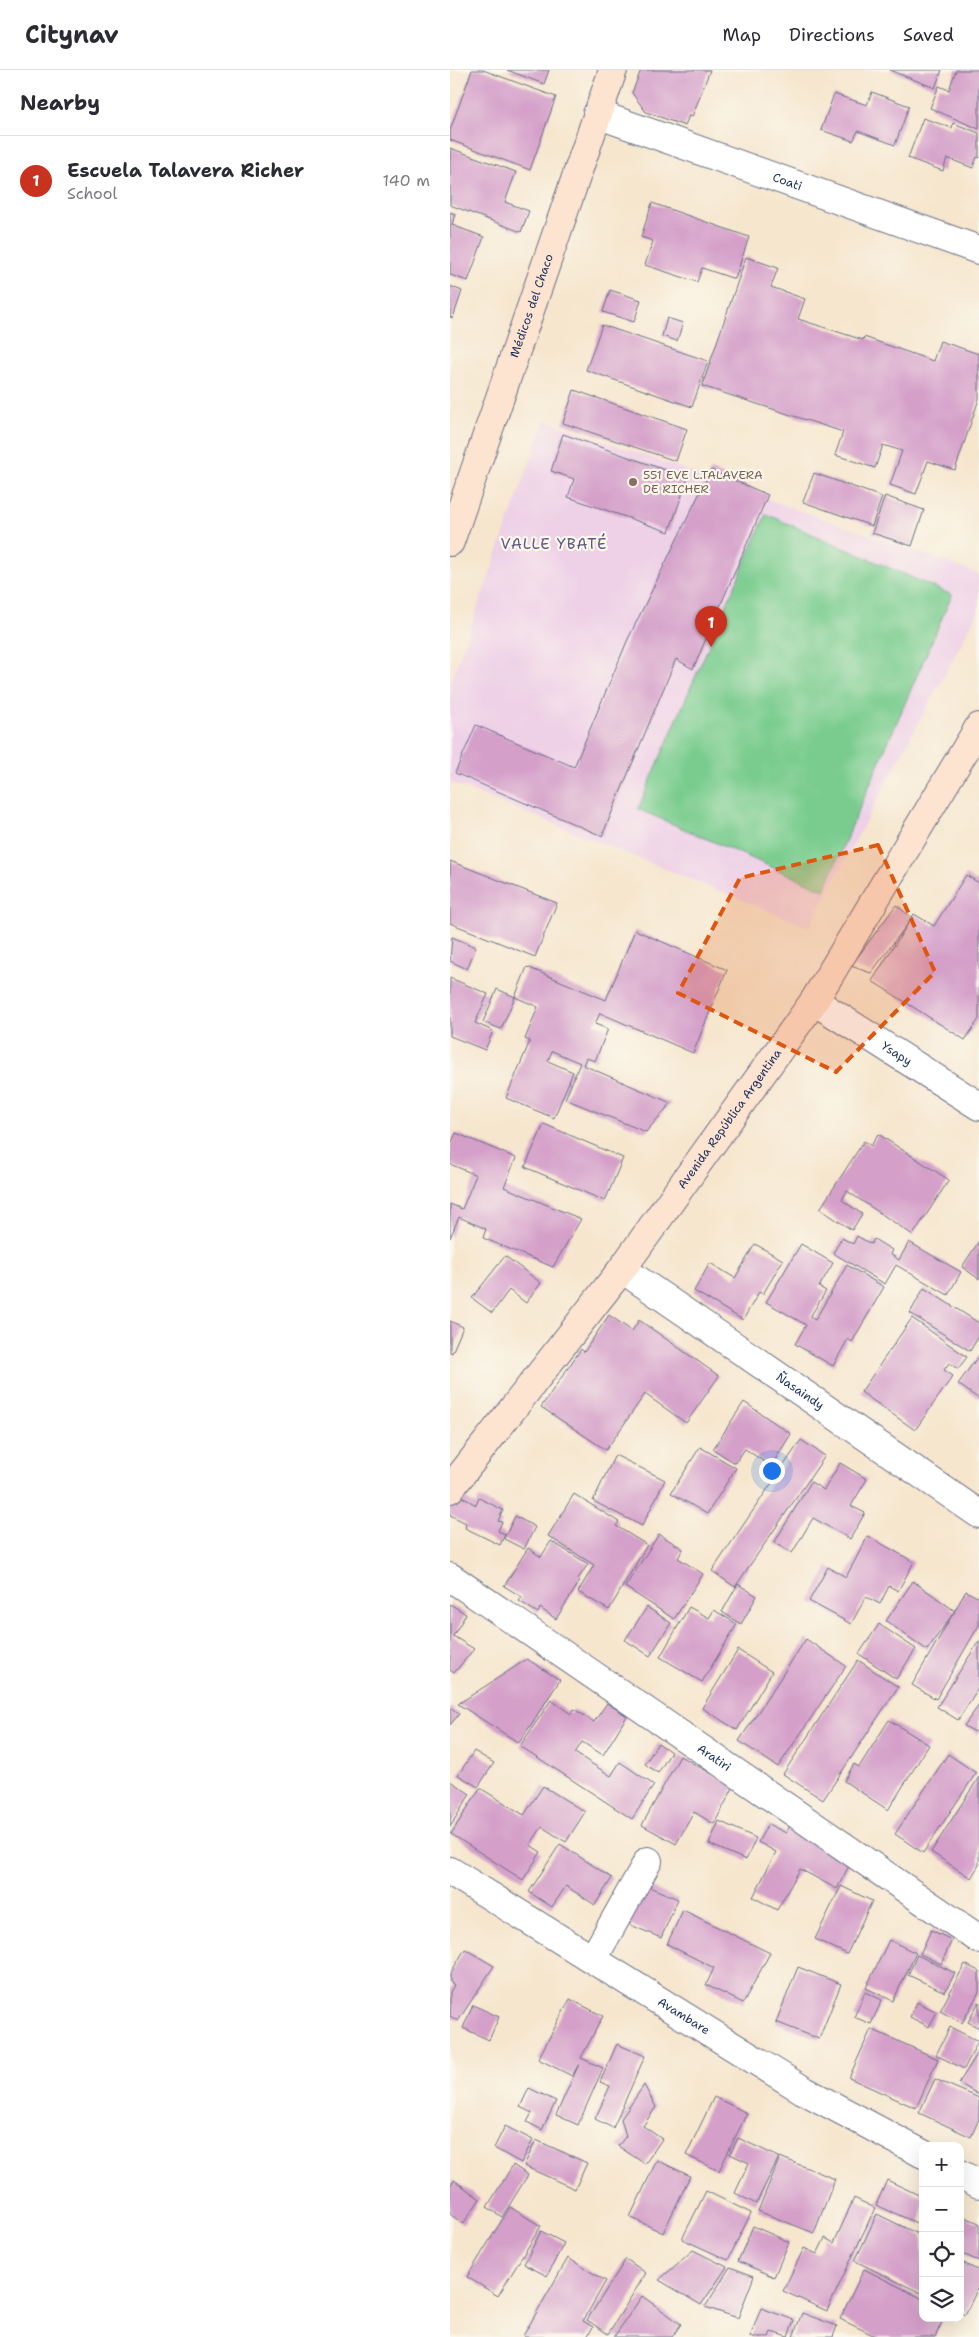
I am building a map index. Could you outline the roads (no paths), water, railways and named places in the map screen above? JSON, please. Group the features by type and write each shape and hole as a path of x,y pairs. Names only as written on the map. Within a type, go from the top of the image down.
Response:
{"main road":[{"name":"Médicos del Chaco","path":"450,542 613,70"},
{"name":"Avenida República Argentina","path":"450,1490 622,1269 814,1001 979,727"}],"street":[{"name":"Coati","path":"597,114 979,250"},
{"name":"Ysapy","path":"814,1001 979,1106"},
{"name":"Ñasaindy","path":"622,1269 979,1514"},
{"name":"Aratiri","path":"450,1577 979,1939"},
{"path":"594,1959 648,1861"},
{"name":"Avambare","path":"450,1871 802,2090 919,2152"},
{"path":"964,2176 979,2184"}],"place":[{"name":"551 EVE L.TALAVERA DE RICHER","path":"633,482"},
{"name":"Escuela Talavera Richer","path":"711,647"}],"district":[{"name":"VALLE YBATÉ","path":"554,544"}]}
